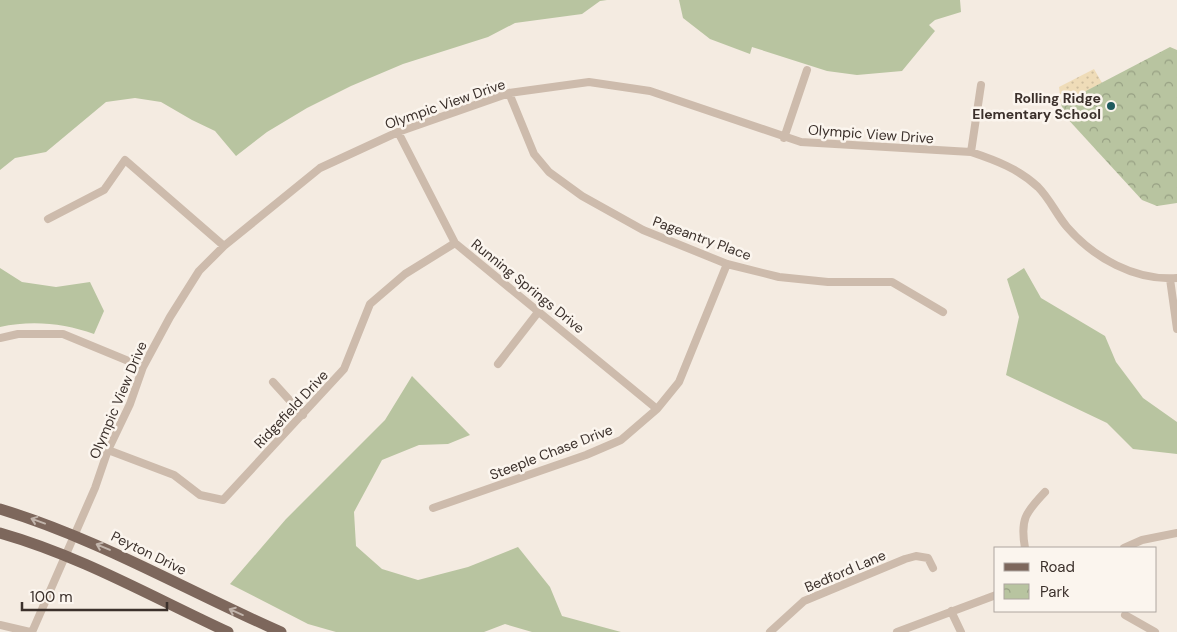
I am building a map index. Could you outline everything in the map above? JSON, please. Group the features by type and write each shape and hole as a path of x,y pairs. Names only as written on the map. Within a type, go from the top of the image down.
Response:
{"main road":[{"name":"Peyton Drive","path":"0,509 75,535 131,559 219,604 281,632"},
{"path":"0,533 66,555 133,585 228,632"}],"street":[{"path":"784,138 807,70"},
{"name":"Olympic View Drive","path":"31,632 95,488 108,450 130,404 143,367 170,317 199,271 224,246 320,168 398,132 509,93 589,82 650,91 784,138 828,146 971,152 1012,169 1037,186 1052,203 1067,226 1104,260 1147,278 1173,278"},
{"path":"971,152 981,85"},
{"name":"Pageantry Place","path":"509,93 534,154 548,172 582,196 643,230 727,264 779,277 828,282 892,282 943,312"},
{"name":"Running Springs Drive","path":"398,132 455,243 657,409"},
{"path":"48,219 104,190 125,160 224,246"},
{"name":"Ridgefield Drive","path":"108,450 174,475 200,495 223,500 344,370 370,304 405,274 455,243"},
{"name":"Steeple Chase Drive","path":"433,508 586,455 621,440 657,409 679,382 727,264"},
{"path":"1173,278 1177,329"},
{"path":"498,364 539,311"},
{"path":"0,338 18,334 63,334 143,367"},
{"path":"272,382 303,415"},
{"path":"1025,547 1022,528 1031,506 1045,492"},
{"path":"1126,547 1142,540 1177,533"},
{"name":"Bedford Lane","path":"770,632 804,601 905,559 923,556 928,558 933,568"},
{"path":"897,632 994,596"},
{"path":"951,611 960,632"},
{"path":"1125,615 1155,632"},
{"path":"0,625 31,632"}],"green space":[{"path":"0,0 607,0 600,1 582,14 515,23 488,37 403,64 351,86 307,108 267,132 236,156 215,131 161,102 135,98 106,102 46,152 15,158 0,170"},
{"path":"679,0 960,0 961,12 935,20 929,25 935,31 902,71 857,75 827,71 752,47 750,54 710,39 683,18"},
{"path":"1170,47 1177,50 1177,203 1157,206 1142,200 1065,116 1061,104"},
{"path":"0,268 22,282 56,287 90,282 104,311 94,334 71,327 35,323 0,327"},
{"path":"1024,268 1041,298 1105,336 1116,362 1143,398 1177,422 1177,454 1133,449 1107,423 1006,375 1019,317 1007,279"},
{"path":"412,376 470,435 448,444 419,445 382,460 354,512 356,546 382,569 418,580 468,567 518,547 550,587 562,616 621,632 532,632 505,624 484,632 336,632 308,624 230,584 286,519 385,420"}],"sand":[{"path":"1094,69 1102,83 1061,104 1059,87"}],"place":[{"name":"Rolling Ridge Elementary School","path":"1111,106"}]}
